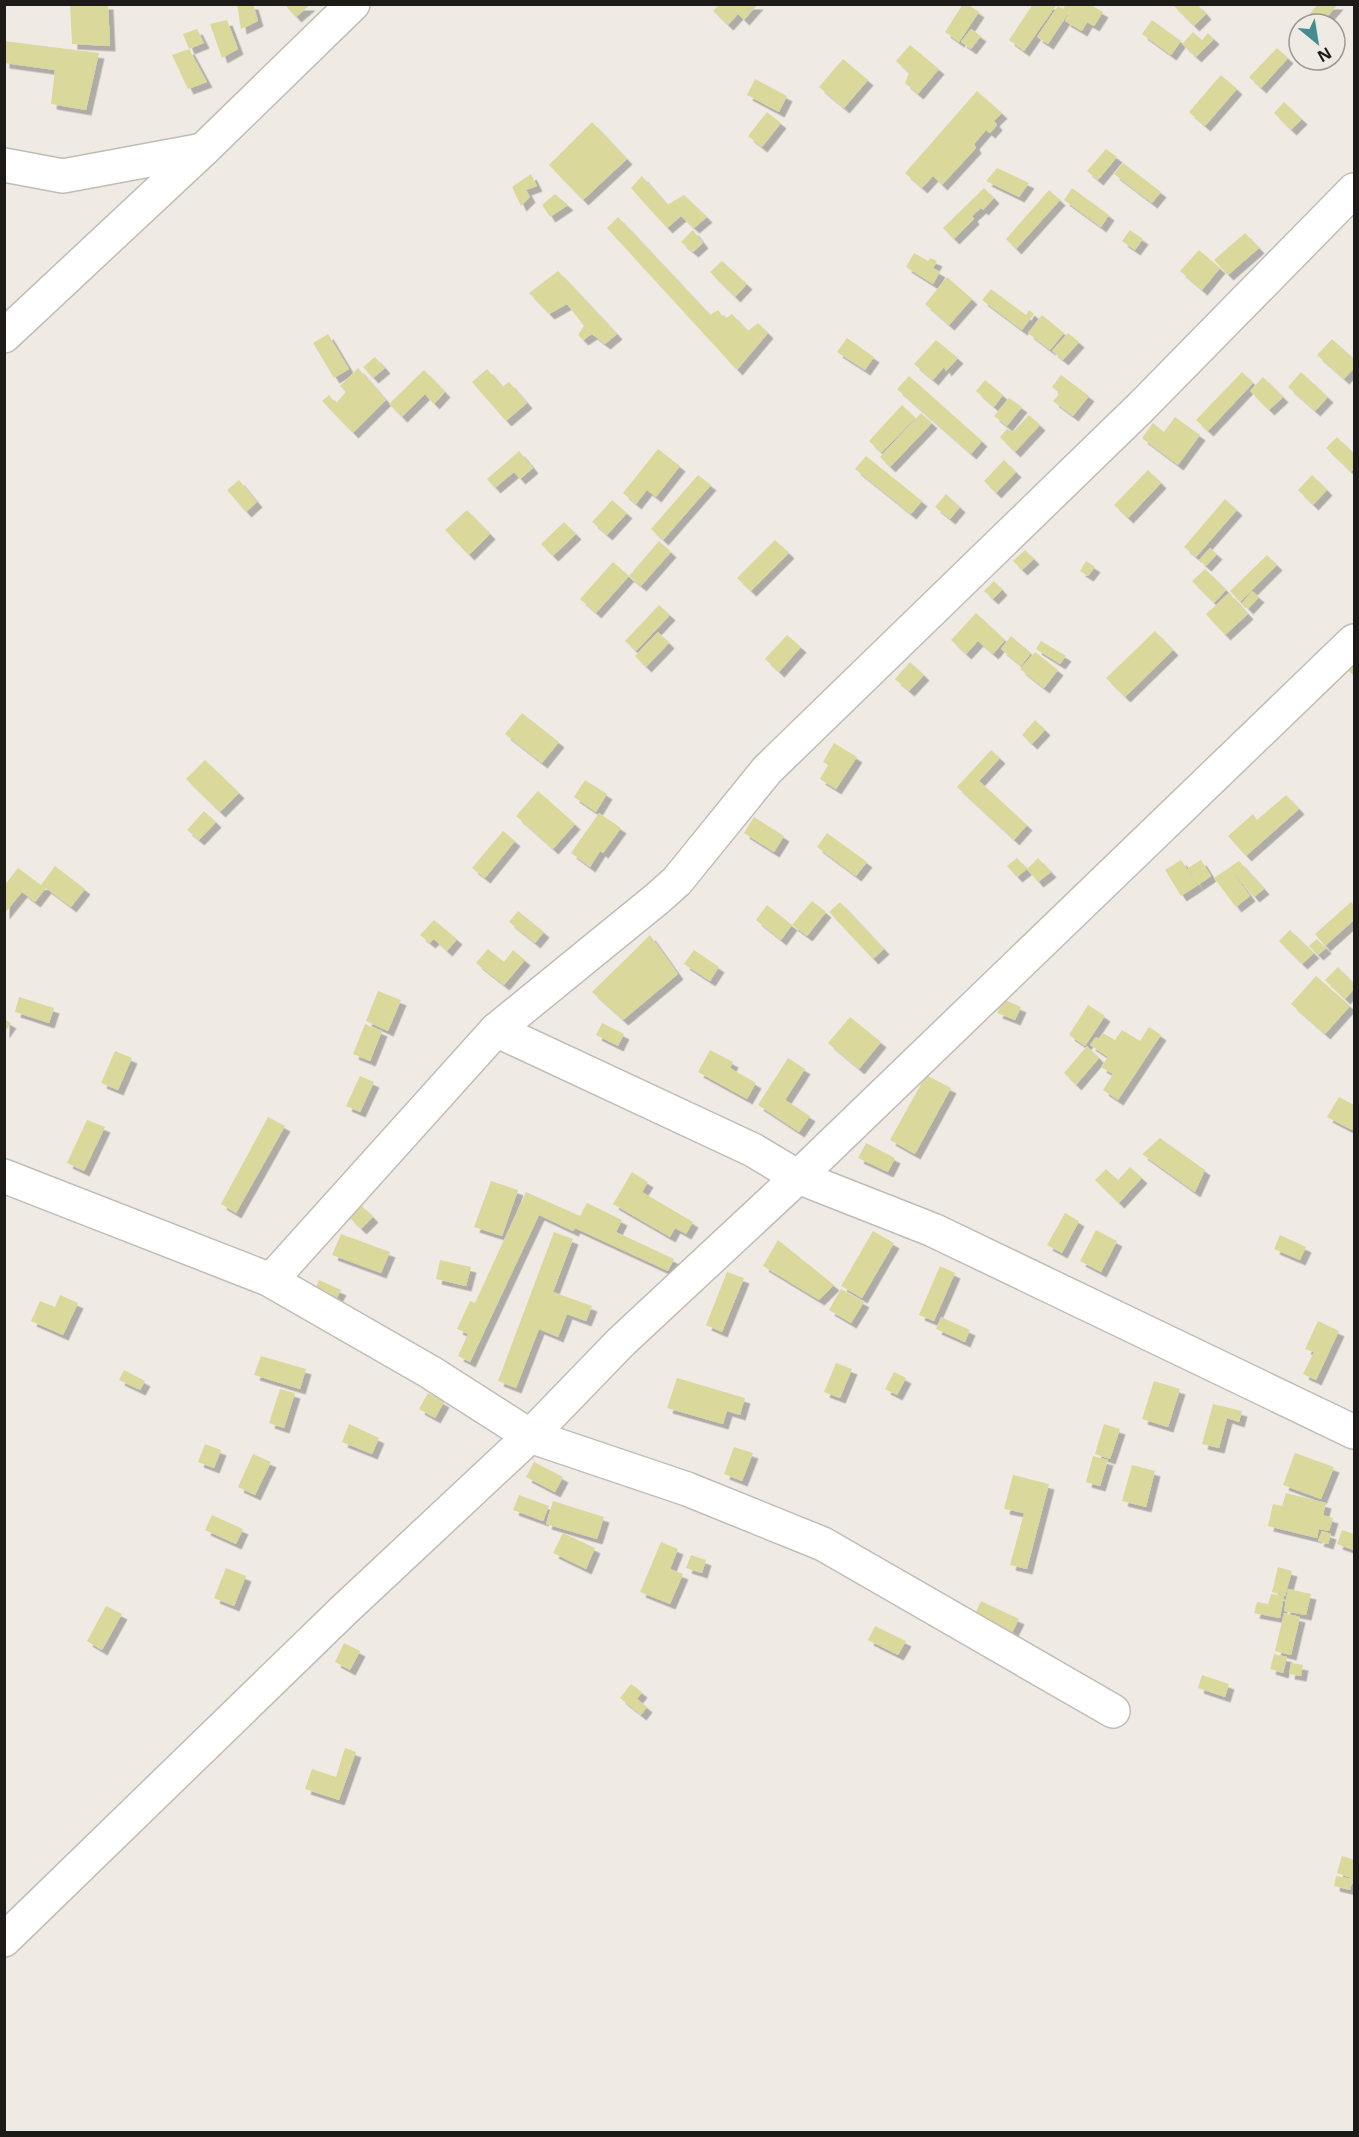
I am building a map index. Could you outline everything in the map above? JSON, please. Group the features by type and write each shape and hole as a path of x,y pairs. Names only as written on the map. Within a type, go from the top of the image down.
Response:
{"street":[{"path":"4,336 203,150 353,4"},
{"path":"4,165 63,176 203,150"},
{"path":"271,1280 496,1030 670,886 767,770 1141,407 1354,190"},
{"path":"4,1940 345,1609 531,1436 621,1341 798,1177 1354,641"},
{"path":"496,1030 753,1150 798,1177 933,1230 1354,1432"},
{"path":"4,1176 271,1280 430,1372 531,1436 687,1489 823,1544 1113,1711"}],"building":[{"path":"70,4 108,4 110,46 72,44"},
{"path":"237,4 253,4 258,21 241,29"},
{"path":"720,4 758,4 744,20 738,14 728,25 713,11"},
{"path":"963,4 979,12 959,42 945,32"},
{"path":"1033,4 1057,4 1024,51 1009,40"},
{"path":"1066,4 1089,4 1103,12 1094,26 1087,22 1082,31 1065,21 1072,8 1048,44 1037,37 1058,6 1063,9"},
{"path":"1172,4 1197,4 1206,14 1194,26"},
{"path":"1318,4 1338,4 1331,12 1311,12"},
{"path":"285,5 310,5 296,17"},
{"path":"227,20 238,49 222,58 210,24"},
{"path":"1152,20 1181,41 1171,55 1142,34"},
{"path":"197,29 204,43 189,49 183,34"},
{"path":"971,29 981,36 971,49 961,42"},
{"path":"1193,32 1202,40 1208,33 1214,39 1196,57 1182,44"},
{"path":"4,41 99,53 86,110 51,104 55,70 4,63"},
{"path":"910,45 939,69 918,94 905,83 909,73 896,61"},
{"path":"1277,48 1287,57 1261,88 1249,77"},
{"path":"189,49 207,82 188,89 172,55"},
{"path":"843,59 868,80 844,108 819,87"},
{"path":"1221,75 1237,89 1205,126 1189,112"},
{"path":"755,79 787,96 779,112 747,95"},
{"path":"977,91 1002,113 994,121 997,125 990,133 986,130 974,144 976,148 942,185 933,176 922,188 905,173"},
{"path":"1284,102 1302,119 1291,130 1274,113"},
{"path":"767,112 781,123 762,147 748,136"},
{"path":"592,122 627,159 583,200 549,165"},
{"path":"1106,149 1117,157 1098,180 1087,171"},
{"path":"1123,163 1161,192 1152,203 1114,174"},
{"path":"997,168 1029,183 1019,197 986,181"},
{"path":"531,174 537,186 526,190 530,197 521,206 512,187"},
{"path":"642,176 667,205 684,195 707,217 694,228 681,216 667,228 631,188"},
{"path":"984,188 994,198 983,210 981,208 972,216 974,219 954,239 943,228"},
{"path":"1072,188 1109,215 1101,227 1064,200"},
{"path":"1049,190 1060,200 1016,249 1006,239"},
{"path":"555,194 568,205 550,217 542,205"},
{"path":"618,217 710,315 718,310 725,319 732,314 748,331 758,323 768,333 737,370 607,228"},
{"path":"693,230 703,243 693,252 681,242"},
{"path":"1130,230 1143,239 1135,250 1122,241"},
{"path":"1245,233 1259,248 1228,275 1214,260"},
{"path":"1199,250 1220,268 1202,290 1180,271"},
{"path":"914,253 928,261 930,258 937,261 933,268 940,272 933,284 906,267"},
{"path":"722,261 747,284 735,297 710,272"},
{"path":"558,271 617,334 605,344 592,334 583,340 578,335 584,326 567,304 549,314 529,293"},
{"path":"947,277 972,299 949,325 925,304"},
{"path":"991,289 1026,315 1029,310 1034,314 1022,330 982,300"},
{"path":"1042,315 1064,333 1050,350 1028,333"},
{"path":"1068,333 1079,342 1063,360 1052,351"},
{"path":"328,334 349,369 334,378 313,343"},
{"path":"847,338 874,357 865,370 837,352"},
{"path":"1332,339 1354,359 1354,368 1344,379 1317,355"},
{"path":"936,340 958,358 946,371 944,367 933,380 914,364"},
{"path":"375,357 385,368 373,378 363,367"},
{"path":"358,368 386,400 353,433 322,401 329,395 336,403 346,392 340,386"},
{"path":"487,369 502,387 509,382 527,403 506,421 472,382"},
{"path":"424,370 445,392 434,404 425,394 402,417 389,404"},
{"path":"1242,372 1253,383 1208,431 1196,420"},
{"path":"1301,372 1328,397 1315,411 1288,387"},
{"path":"1061,375 1089,396 1073,416 1053,401 1060,393 1052,387"},
{"path":"909,376 982,441 971,454 897,389"},
{"path":"1263,377 1283,397 1269,410 1250,391"},
{"path":"985,380 1003,395 994,407 976,391"},
{"path":"1009,398 1022,407 1007,426 994,416"},
{"path":"902,405 915,418 881,453 869,441"},
{"path":"921,413 932,423 890,467 880,457"},
{"path":"1029,415 1040,425 1015,452 1000,437 1007,429 1013,432"},
{"path":"1175,417 1200,435 1178,465 1142,438 1153,423 1164,432"},
{"path":"1337,437 1354,454 1354,468 1351,472 1326,448"},
{"path":"658,449 680,466 656,497 647,490 636,504 623,493"},
{"path":"519,451 533,468 520,479 514,472 495,488 487,479"},
{"path":"866,456 922,501 911,514 855,469"},
{"path":"1004,460 1016,472 996,493 984,481"},
{"path":"1148,470 1161,483 1128,518 1114,505"},
{"path":"698,475 711,485 663,540 651,529"},
{"path":"1312,475 1327,490 1313,505 1298,490"},
{"path":"239,480 257,502 246,512 227,490"},
{"path":"946,494 960,507 950,519 935,507"},
{"path":"1225,499 1237,510 1196,557 1184,547"},
{"path":"612,500 627,513 607,535 592,522"},
{"path":"467,510 490,534 469,555 445,530"},
{"path":"564,522 576,534 553,556 541,544"},
{"path":"775,540 789,553 751,591 737,578"},
{"path":"659,541 671,552 641,586 629,576"},
{"path":"1210,548 1217,554 1206,566 1199,560"},
{"path":"1025,550 1034,559 1022,570 1013,561"},
{"path":"1267,555 1277,565 1240,602 1230,591"},
{"path":"1086,561 1095,567 1088,576 1080,571"},
{"path":"613,562 629,576 596,613 580,599"},
{"path":"1205,569 1226,590 1214,603 1192,581"},
{"path":"994,581 1002,590 993,599 984,591"},
{"path":"1252,591 1259,597 1248,609 1242,603"},
{"path":"1229,593 1248,614 1225,635 1206,614"},
{"path":"659,605 670,615 636,651 625,641"},
{"path":"976,613 1005,640 993,654 978,641 966,654 951,640"},
{"path":"1155,631 1173,650 1125,697 1106,678"},
{"path":"658,632 669,643 646,667 635,656"},
{"path":"787,635 801,647 779,672 765,659"},
{"path":"1011,636 1031,653 1021,666 1001,649"},
{"path":"1041,641 1066,656 1060,664 1036,649"},
{"path":"1035,652 1058,670 1044,688 1020,669"},
{"path":"910,662 924,675 909,691 895,679"},
{"path":"1354,663 1354,676 1347,669"},
{"path":"522,713 559,742 542,763 505,734"},
{"path":"1035,720 1045,730 1032,744 1022,735"},
{"path":"834,743 857,757 836,789 820,779 828,765 823,762"},
{"path":"991,750 1000,758 979,781 1027,825 1014,840 957,787"},
{"path":"205,760 239,793 220,812 186,779"},
{"path":"585,780 607,794 596,812 574,797"},
{"path":"538,791 575,824 553,849 516,816"},
{"path":"1286,795 1299,809 1246,856 1228,836 1253,814 1257,820"},
{"path":"204,811 216,822 199,840 187,830"},
{"path":"599,813 621,828 603,853 600,851 590,867 571,853"},
{"path":"754,817 784,836 774,852 744,833"},
{"path":"503,831 515,841 485,878 472,868"},
{"path":"827,833 867,862 856,876 817,847"},
{"path":"1017,858 1027,869 1017,877 1007,866"},
{"path":"1038,858 1051,872 1038,882 1027,869"},
{"path":"1181,860 1198,885 1181,896 1165,870"},
{"path":"1201,860 1211,876 1198,885 1188,868"},
{"path":"1239,861 1264,889 1254,897 1233,872 1250,896 1236,907 1214,878"},
{"path":"55,866 85,889 71,907 46,888 35,902 22,892 4,914 4,886 18,868 41,885"},
{"path":"812,901 826,912 807,936 792,925"},
{"path":"840,902 884,949 873,959 829,912"},
{"path":"1351,902 1354,905 1354,920 1325,946 1315,934"},
{"path":"767,905 792,925 781,940 756,920"},
{"path":"518,911 544,932 535,943 509,922"},
{"path":"434,920 457,939 447,951 434,939 430,943 420,935"},
{"path":"1290,930 1314,953 1302,964 1279,941"},
{"path":"650,935 678,974 623,1020 592,992"},
{"path":"1317,939 1326,948 1318,955 1309,946"},
{"path":"488,949 504,962 513,950 525,960 504,985 476,963"},
{"path":"694,950 719,967 710,981 684,964"},
{"path":"1338,967 1354,984 1354,989 1345,999 1325,980"},
{"path":"1316,976 1350,1006 1325,1034 1291,1004"},
{"path":"378,991 401,1000 388,1031 366,1021"},
{"path":"19,997 54,1008 49,1023 15,1012"},
{"path":"1003,999 1021,1007 1015,1020 997,1013"},
{"path":"1088,1005 1105,1016 1085,1046 1069,1035"},
{"path":"850,1017 881,1042 859,1069 828,1043"},
{"path":"4,1019 11,1023 4,1033"},
{"path":"602,1023 624,1034 618,1046 596,1035"},
{"path":"365,1024 382,1031 370,1061 353,1054"},
{"path":"1149,1027 1161,1035 1118,1100 1103,1090 1113,1074 1101,1067 1108,1057 1090,1045 1096,1037 1099,1039 1103,1033 1115,1040 1122,1030 1140,1041"},
{"path":"1087,1046 1099,1058 1076,1085 1064,1073"},
{"path":"710,1050 733,1062 730,1068 756,1083 747,1099 698,1072"},
{"path":"115,1051 132,1058 118,1090 101,1083"},
{"path":"788,1058 805,1069 785,1100 810,1116 799,1132 758,1105"},
{"path":"926,1075 951,1088 915,1154 890,1140"},
{"path":"360,1076 374,1082 360,1112 346,1106"},
{"path":"1339,1097 1354,1105 1352,1130 1327,1117"},
{"path":"268,1117 285,1126 236,1213 221,1204"},
{"path":"87,1120 105,1127 84,1171 67,1163"},
{"path":"1160,1138 1205,1170 1195,1192 1142,1154"},
{"path":"866,1143 895,1158 888,1172 858,1158"},
{"path":"1130,1167 1142,1178 1119,1203 1095,1180 1106,1169 1118,1180"},
{"path":"632,1172 648,1182 642,1192 693,1222 686,1234 675,1228 670,1237 613,1204"},
{"path":"491,1181 518,1190 502,1236 474,1227"},
{"path":"526,1192 580,1216 587,1203 622,1220 616,1232 674,1259 668,1271 575,1228 573,1231 539,1215 470,1362 458,1356 468,1334 457,1329 470,1301 475,1303"},
{"path":"361,1205 373,1217 361,1229 349,1217"},
{"path":"1065,1213 1079,1221 1062,1253 1047,1245"},
{"path":"1096,1230 1117,1241 1101,1272 1080,1261"},
{"path":"873,1231 894,1243 862,1298 841,1286"},
{"path":"554,1232 573,1239 553,1292 592,1306 586,1321 567,1314 558,1337 539,1329 516,1388 498,1381"},
{"path":"341,1234 390,1252 381,1273 332,1255"},
{"path":"1280,1235 1306,1247 1300,1260 1274,1249"},
{"path":"778,1240 834,1285 819,1300 763,1266"},
{"path":"440,1260 471,1267 466,1286 436,1279"},
{"path":"940,1266 955,1273 934,1321 919,1315"},
{"path":"727,1272 744,1278 722,1332 706,1325"},
{"path":"319,1280 341,1290 335,1301 314,1292"},
{"path":"841,1289 864,1302 851,1323 829,1310"},
{"path":"60,1295 78,1303 63,1335 31,1321 40,1301 55,1307"},
{"path":"941,1317 970,1330 965,1342 936,1329"},
{"path":"1318,1321 1339,1331 1316,1380 1303,1374 1314,1352 1305,1349"},
{"path":"261,1356 306,1369 300,1389 254,1375"},
{"path":"836,1363 852,1369 840,1398 824,1392"},
{"path":"124,1370 145,1381 140,1390 119,1380"},
{"path":"894,1372 906,1378 897,1395 885,1389"},
{"path":"677,1378 745,1398 740,1415 727,1411 723,1424 667,1408"},
{"path":"1154,1381 1180,1389 1168,1427 1142,1419"},
{"path":"280,1389 295,1393 284,1428 269,1423"},
{"path":"428,1393 444,1402 435,1418 419,1409"},
{"path":"1213,1404 1242,1411 1239,1422 1227,1418 1219,1448 1202,1444"},
{"path":"349,1424 379,1438 372,1454 342,1442"},
{"path":"1104,1424 1120,1429 1110,1459 1095,1454"},
{"path":"205,1444 221,1450 214,1468 198,1462"},
{"path":"734,1447 753,1453 742,1481 724,1474"},
{"path":"1295,1453 1334,1467 1321,1499 1283,1485"},
{"path":"253,1454 271,1462 255,1495 238,1487"},
{"path":"1093,1456 1108,1460 1100,1486 1086,1482"},
{"path":"534,1462 563,1477 555,1492 526,1477"},
{"path":"1132,1465 1155,1471 1146,1507 1122,1501"},
{"path":"1013,1475 1049,1484 1027,1569 1010,1565 1024,1513 1004,1509"},
{"path":"1286,1493 1326,1503 1323,1515 1333,1518 1329,1531 1319,1529 1317,1538 1268,1526 1273,1504 1282,1506"},
{"path":"519,1495 549,1506 543,1521 513,1510"},
{"path":"553,1501 604,1517 597,1539 546,1524"},
{"path":"212,1515 243,1529 236,1544 205,1530"},
{"path":"1342,1530 1354,1534 1354,1550 1337,1544"},
{"path":"1322,1531 1331,1534 1328,1544 1318,1541"},
{"path":"563,1533 595,1548 586,1569 553,1553"},
{"path":"661,1542 678,1549 670,1569 683,1574 670,1604 640,1592"},
{"path":"691,1555 706,1560 702,1573 686,1568"},
{"path":"1278,1567 1292,1571 1285,1596 1272,1592"},
{"path":"226,1568 246,1576 234,1606 214,1598"},
{"path":"1288,1589 1311,1594 1306,1615 1284,1611"},
{"path":"1271,1594 1284,1596 1280,1618 1254,1613 1257,1602 1268,1604"},
{"path":"981,1601 1019,1619 1012,1633 975,1614"},
{"path":"106,1606 122,1614 102,1650 87,1641"},
{"path":"1284,1613 1300,1617 1291,1655 1275,1651"},
{"path":"875,1626 906,1641 898,1655 868,1640"},
{"path":"344,1643 360,1651 350,1670 335,1662"},
{"path":"1274,1654 1287,1657 1283,1673 1270,1669"},
{"path":"1291,1663 1303,1665 1301,1676 1289,1674"},
{"path":"1202,1675 1229,1684 1225,1697 1198,1688"},
{"path":"631,1684 642,1692 637,1699 647,1707 641,1715 620,1698"},
{"path":"345,1748 356,1752 339,1800 305,1789 312,1769 336,1777"},
{"path":"1342,1856 1354,1860 1354,1879 1337,1873"},
{"path":"1336,1876 1353,1879 1350,1890 1334,1886"}]}
